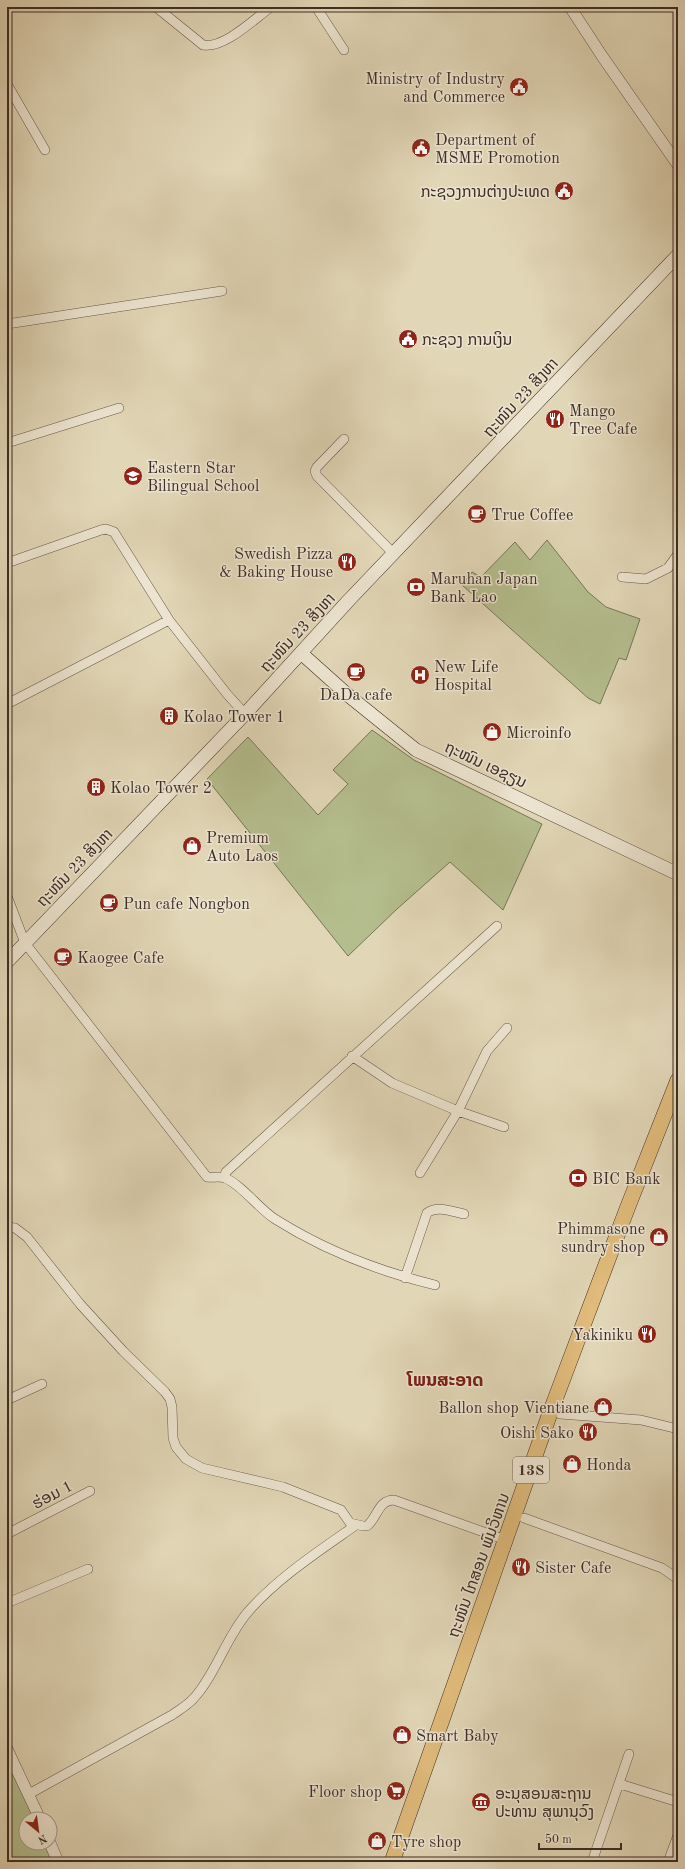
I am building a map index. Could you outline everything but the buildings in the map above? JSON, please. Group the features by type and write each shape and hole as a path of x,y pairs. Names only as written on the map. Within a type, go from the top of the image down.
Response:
{"highway":[{"name":"ຖະໜົນ ໄກສອນ ພົມວິຫານ","path":"392,1862 550,1413 626,1209 678,1080"},
{"name":"ຖະໜົນ ໄກສອນ ພົມວິຫານ","path":"401,1862 560,1414 630,1227 678,1106"}],"main road":[{"name":"ຖະໜົນ 23 ສິງຫາ","path":"7,962 245,714 300,653 678,255"},
{"name":"ຖະໜົນ ເອຊຽນ","path":"300,653 349,696 416,750 678,874"}],"street":[{"path":"160,8 203,45 208,46 221,43 271,7"},
{"path":"316,7 344,50"},
{"path":"570,7 678,165"},
{"path":"7,84 45,150"},
{"path":"7,324 222,291"},
{"path":"7,443 119,408"},
{"path":"344,439 316,467 315,471 317,476 394,554"},
{"path":"7,563 101,530 110,530 117,535 169,620 227,694 245,714"},
{"path":"622,577 646,578 668,568 678,554"},
{"path":"7,704 169,620"},
{"path":"7,896 25,943 207,1177 224,1178 273,1218 320,1244 364,1265 405,1278 435,1285"},
{"path":"224,1178 226,1172 352,1056 497,926"},
{"path":"420,1173 458,1111 487,1051 507,1028"},
{"path":"352,1056 392,1083 458,1111 504,1127"},
{"path":"405,1278 427,1213 432,1209 440,1209 464,1214"},
{"path":"7,1227 15,1228 27,1237 80,1304 123,1351 165,1392 170,1399 172,1407 173,1438 179,1451 186,1459 202,1468 290,1490 341,1510 347,1521 356,1525 367,1526 382,1504 390,1500 394,1500 506,1540"},
{"path":"7,1400 42,1384"},
{"path":"560,1414 642,1420 678,1429"},
{"name":"ຮ່ອມ 1","path":"7,1534 90,1491"},
{"path":"524,1518 662,1568 678,1579"},
{"path":"29,1794 172,1715 193,1699 201,1689 236,1628 259,1600 304,1562 356,1525"},
{"path":"7,1603 88,1569"},
{"path":"7,1749 36,1811"},
{"path":"592,1862 620,1784 629,1754"},
{"path":"620,1784 678,1802"},
{"path":"668,1862 678,1834"},
{"path":"53,1851 58,1862"}],"green space":[{"path":"547,540 588,592 606,607 640,619 626,660 619,658 600,704 588,698 462,585 472,572 481,577 515,542 530,560"},
{"path":"372,730 414,760 542,824 503,910 450,862 397,909 348,956 207,779 248,737 318,815 348,784 333,770"},
{"path":"7,1761 30,1811 18,1811 18,1851 47,1851 52,1862 7,1862"}],"place":[{"name":"Ministry of Industry and Commerce","path":"519,87"},
{"name":"Department of MSME Promotion","path":"421,148"},
{"name":"ກະຊວງການຕ່າງປະເທດ","path":"564,191"},
{"name":"ກະຊວງ ການເງິນ","path":"408,339"},
{"name":"Mango Tree Cafe","path":"555,419"},
{"name":"Eastern Star Bilingual School","path":"133,476"},
{"name":"True Coffee","path":"477,514"},
{"name":"Swedish Pizza & Baking House","path":"347,562"},
{"name":"Maruhan Japan Bank Lao","path":"416,587"},
{"name":"DaDa cafe","path":"356,672"},
{"name":"New Life Hospital","path":"420,675"},
{"name":"Kolao Tower 1","path":"169,716"},
{"name":"Microinfo","path":"492,732"},
{"name":"Kolao Tower 2","path":"96,787"},
{"name":"Premium Auto Laos","path":"192,846"},
{"name":"Pun cafe Nongbon","path":"109,903"},
{"name":"Kaogee Cafe","path":"63,957"},
{"name":"BIC Bank","path":"578,1178"},
{"name":"Phimmasone sundry shop","path":"659,1237"},
{"name":"Yakiniku","path":"647,1334"},
{"name":"Ballon shop Vientiane","path":"603,1407"},
{"name":"Oishi Sako","path":"588,1432"},
{"name":"Honda","path":"572,1464"},
{"name":"Sister Cafe","path":"521,1567"},
{"name":"Smart Baby","path":"402,1735"},
{"name":"Floor shop","path":"396,1791"},
{"name":"ອະນຸສອນສະຖານ ປະທານ ສຸພານຸວົງ","path":"481,1802"},
{"name":"Tyre shop","path":"377,1841"}],"district":[{"name":"ໂພນສະອາດ","path":"445,1380"}]}
